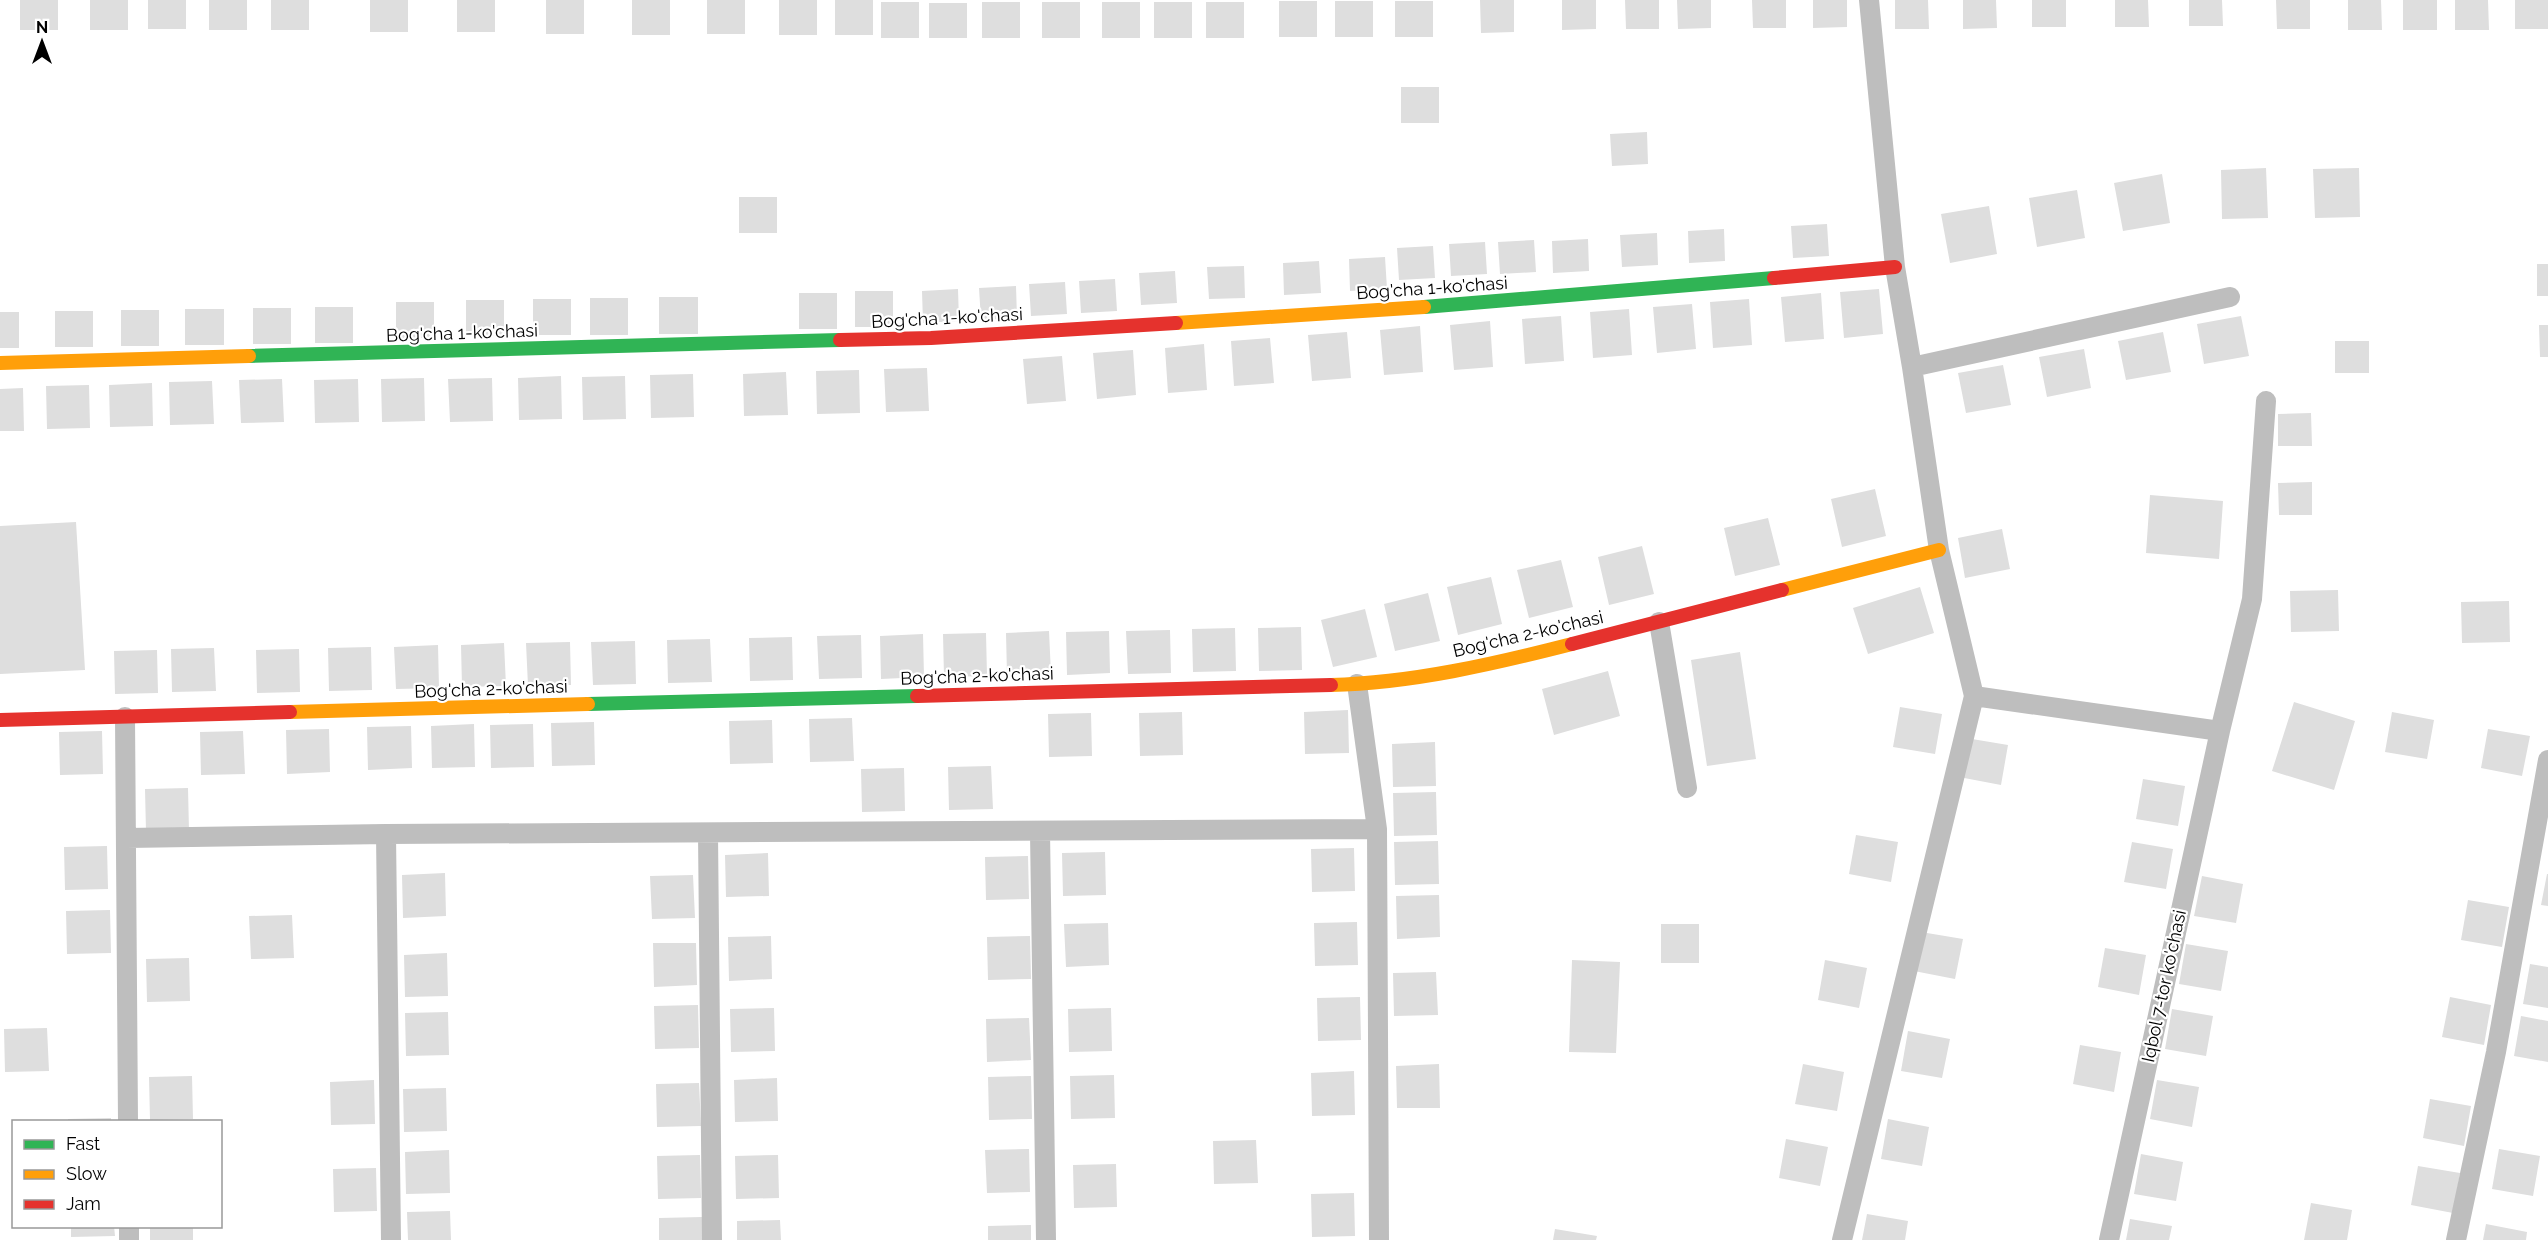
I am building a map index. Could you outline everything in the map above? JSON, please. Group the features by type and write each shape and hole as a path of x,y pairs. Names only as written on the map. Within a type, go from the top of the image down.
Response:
{"street":[{"path":"1842,1240 1974,696 1939,550 1912,367 1894,267 1869,0"},
{"name":"Bog'cha 1-ko'chasi","path":"0,363 931,338 1473,304 1894,267"},
{"path":"1912,367 2230,297"},
{"name":"Iqbol 7-tor ko'chasi","path":"2109,1240 2220,731 2252,599 2266,401"},
{"name":"Bog'cha 2-ko'chasi","path":"0,720 1357,684 1494,664 1939,550"},
{"path":"1659,622 1687,788"},
{"path":"1357,684 1377,829 1379,1240"},
{"path":"1974,696 2220,731"},
{"path":"125,717 128,1120"},
{"path":"2457,1240 2496,1052 2548,759"},
{"path":"126,838 386,834 1377,829"},
{"path":"1040,832 1046,1240"},
{"path":"386,834 391,1240"},
{"path":"708,834 712,1240"}],"building":[{"path":"20,0 58,0 58,30 20,30"},
{"path":"90,0 128,0 128,30 90,30"},
{"path":"148,0 186,0 186,29 148,29"},
{"path":"209,0 247,0 247,30 209,30"},
{"path":"271,0 309,0 309,30 271,30"},
{"path":"370,0 408,0 408,32 370,32"},
{"path":"457,0 495,0 495,32 457,32"},
{"path":"546,0 584,0 584,34 546,34"},
{"path":"632,0 670,0 670,35 632,35"},
{"path":"707,0 745,0 745,34 707,34"},
{"path":"779,0 817,0 817,35 779,35"},
{"path":"835,0 873,0 873,35 835,35"},
{"path":"1480,0 1514,0 1514,32 1481,33"},
{"path":"1562,0 1596,0 1596,29 1562,30"},
{"path":"1625,0 1659,0 1659,29 1626,29"},
{"path":"1677,0 1711,0 1711,28 1678,29"},
{"path":"1752,0 1786,0 1786,28 1753,28"},
{"path":"1813,0 1847,0 1847,27 1813,28"},
{"path":"1895,0 1928,0 1929,29 1895,29"},
{"path":"1963,0 1996,0 1997,28 1963,29"},
{"path":"2032,0 2066,0 2066,27 2032,27"},
{"path":"2115,0 2148,0 2149,27 2115,27"},
{"path":"2189,0 2222,0 2223,26 2189,26"},
{"path":"2276,0 2310,0 2310,29 2277,29"},
{"path":"2348,0 2381,0 2382,30 2348,30"},
{"path":"2403,0 2437,0 2437,30 2403,30"},
{"path":"2455,0 2488,0 2489,30 2455,30"},
{"path":"2515,0 2548,0 2548,29 2515,29"},
{"path":"1279,1 1317,1 1317,37 1279,37"},
{"path":"1335,1 1373,1 1373,37 1335,37"},
{"path":"1395,1 1433,1 1433,37 1395,37"},
{"path":"881,2 919,2 919,38 881,38"},
{"path":"982,2 1020,2 1020,38 982,38"},
{"path":"1042,2 1080,2 1080,38 1042,38"},
{"path":"1102,2 1140,2 1140,38 1102,38"},
{"path":"1154,2 1192,2 1192,38 1154,38"},
{"path":"1206,2 1244,2 1244,38 1206,38"},
{"path":"929,3 967,3 967,38 929,38"},
{"path":"1401,87 1439,87 1439,123 1401,123"},
{"path":"1647,132 1648,164 1612,166 1610,134"},
{"path":"2266,168 2268,218 2222,219 2221,170"},
{"path":"2359,168 2360,217 2315,218 2313,169"},
{"path":"2162,174 2170,223 2123,231 2114,183"},
{"path":"2077,190 2085,238 2037,247 2029,198"},
{"path":"739,197 777,197 777,233 739,233"},
{"path":"1989,206 1997,254 1950,263 1941,214"},
{"path":"1827,224 1829,256 1793,258 1791,226"},
{"path":"1724,229 1725,261 1689,263 1688,231"},
{"path":"1657,233 1658,265 1622,267 1620,235"},
{"path":"1588,239 1589,271 1553,273 1552,241"},
{"path":"1534,240 1536,272 1500,274 1498,242"},
{"path":"1485,242 1487,274 1451,276 1449,244"},
{"path":"1433,246 1435,278 1399,280 1397,248"},
{"path":"1385,257 1387,289 1350,291 1349,259"},
{"path":"1319,261 1321,293 1284,295 1283,263"},
{"path":"2537,264 2548,264 2548,296 2537,296"},
{"path":"1244,266 1245,298 1209,299 1207,267"},
{"path":"1175,271 1177,303 1141,305 1139,273"},
{"path":"1115,279 1117,311 1081,313 1079,281"},
{"path":"1065,282 1067,314 1031,316 1029,284"},
{"path":"1016,286 1017,318 981,320 979,288"},
{"path":"958,289 959,321 923,323 922,291"},
{"path":"1879,289 1883,334 1844,338 1840,292"},
{"path":"855,291 893,291 893,327 855,327"},
{"path":"799,293 837,293 837,329 799,329"},
{"path":"1821,293 1824,339 1785,342 1781,297"},
{"path":"659,297 698,297 698,334 659,334"},
{"path":"590,298 628,298 628,335 590,335"},
{"path":"533,299 571,299 571,335 533,335"},
{"path":"1749,299 1752,345 1713,348 1710,302"},
{"path":"466,300 504,300 504,336 466,336"},
{"path":"396,302 434,302 434,338 396,338"},
{"path":"1692,304 1696,349 1657,353 1653,307"},
{"path":"315,307 353,307 353,343 315,343"},
{"path":"253,308 291,308 291,344 253,344"},
{"path":"185,309 224,309 224,345 185,345"},
{"path":"1629,309 1632,355 1593,358 1590,312"},
{"path":"121,310 159,310 159,346 121,346"},
{"path":"55,311 93,311 93,347 55,347"},
{"path":"0,312 19,312 19,348 0,348"},
{"path":"1561,316 1564,361 1525,364 1522,319"},
{"path":"2241,316 2249,356 2204,364 2197,324"},
{"path":"1490,321 1493,367 1454,370 1450,325"},
{"path":"2539,325 2548,325 2548,357 2540,357"},
{"path":"1420,326 1423,372 1384,375 1380,330"},
{"path":"1347,332 1351,378 1312,381 1308,335"},
{"path":"2163,332 2171,372 2126,380 2118,341"},
{"path":"1270,338 1274,383 1234,386 1231,341"},
{"path":"2335,341 2369,341 2369,373 2335,373"},
{"path":"1204,344 1207,390 1168,393 1165,348"},
{"path":"2084,349 2091,388 2047,397 2039,357"},
{"path":"1133,350 1136,395 1097,399 1093,353"},
{"path":"1062,356 1066,401 1027,404 1023,359"},
{"path":"2003,365 2011,405 1966,413 1958,373"},
{"path":"927,368 929,411 886,412 884,369"},
{"path":"859,370 860,413 817,414 816,371"},
{"path":"786,372 788,415 744,416 743,374"},
{"path":"693,374 694,417 651,418 650,375"},
{"path":"561,376 562,419 519,420 518,378"},
{"path":"625,376 626,419 583,420 582,377"},
{"path":"424,378 425,421 382,422 381,379"},
{"path":"492,378 493,421 450,422 448,379"},
{"path":"282,379 284,422 241,423 239,380"},
{"path":"358,379 359,422 315,423 314,380"},
{"path":"212,381 214,424 170,425 169,382"},
{"path":"152,383 153,426 110,427 109,385"},
{"path":"89,385 90,428 47,429 46,386"},
{"path":"23,388 24,431 0,431 0,389"},
{"path":"2311,413 2312,446 2278,446 2278,414"},
{"path":"2312,482 2312,515 2279,515 2278,483"},
{"path":"1875,489 1886,536 1842,547 1831,499"},
{"path":"2150,495 2223,501 2219,559 2146,553"},
{"path":"1768,518 1780,565 1735,576 1724,528"},
{"path":"76,522 85,670 0,674 0,526"},
{"path":"2002,529 2010,569 1965,578 1958,538"},
{"path":"1642,546 1654,594 1609,605 1598,557"},
{"path":"1561,560 1573,607 1529,618 1517,570"},
{"path":"1491,577 1502,624 1458,635 1447,587"},
{"path":"1920,587 1934,633 1868,654 1853,608"},
{"path":"2338,590 2339,631 2291,632 2290,591"},
{"path":"1428,593 1440,641 1395,651 1384,604"},
{"path":"2509,601 2510,642 2462,643 2461,602"},
{"path":"1365,609 1377,657 1333,667 1321,620"},
{"path":"1301,627 1302,670 1259,671 1258,628"},
{"path":"1235,628 1236,671 1193,672 1192,629"},
{"path":"1170,630 1171,673 1128,674 1126,631"},
{"path":"1049,631 1051,674 1007,675 1006,633"},
{"path":"1109,631 1110,673 1067,675 1066,632"},
{"path":"986,633 987,676 944,677 943,634"},
{"path":"923,634 924,677 881,679 880,636"},
{"path":"861,635 862,678 819,679 817,636"},
{"path":"792,637 793,680 750,681 749,638"},
{"path":"710,639 712,682 668,683 667,640"},
{"path":"635,641 636,684 593,685 591,642"},
{"path":"570,642 571,685 528,686 526,643"},
{"path":"504,643 506,686 462,687 461,645"},
{"path":"438,645 439,688 396,689 394,647"},
{"path":"371,647 372,690 329,691 328,648"},
{"path":"214,648 216,691 172,692 171,649"},
{"path":"299,649 300,692 257,693 256,650"},
{"path":"157,650 158,693 115,694 114,651"},
{"path":"1740,652 1756,759 1707,766 1691,660"},
{"path":"1608,671 1620,716 1554,735 1542,689"},
{"path":"2294,702 2355,721 2334,790 2272,771"},
{"path":"1900,707 1942,714 1935,754 1893,747"},
{"path":"1348,710 1349,753 1305,754 1304,712"},
{"path":"1182,712 1183,755 1140,756 1139,713"},
{"path":"2392,712 2434,720 2427,759 2385,752"},
{"path":"1091,713 1092,756 1049,757 1048,714"},
{"path":"852,718 854,761 810,762 809,719"},
{"path":"772,720 773,763 730,764 729,721"},
{"path":"594,722 595,765 552,766 551,723"},
{"path":"474,724 475,767 432,768 431,726"},
{"path":"533,724 534,767 491,768 490,725"},
{"path":"411,726 412,768 368,770 367,727"},
{"path":"329,729 330,772 287,774 286,730"},
{"path":"2488,729 2530,736 2522,776 2481,768"},
{"path":"102,731 103,774 60,775 59,732"},
{"path":"243,731 245,774 201,775 200,732"},
{"path":"1966,738 2008,745 2001,785 1959,777"},
{"path":"1435,742 1436,786 1393,787 1392,744"},
{"path":"991,766 993,809 949,810 948,767"},
{"path":"904,768 905,811 862,812 861,769"},
{"path":"2143,779 2185,786 2178,826 2136,819"},
{"path":"188,788 189,831 146,832 145,789"},
{"path":"1436,792 1437,835 1394,836 1393,793"},
{"path":"1856,835 1898,842 1891,882 1849,874"},
{"path":"1438,841 1439,884 1395,885 1394,842"},
{"path":"2132,842 2173,849 2166,889 2124,882"},
{"path":"107,846 108,889 65,890 64,847"},
{"path":"1354,848 1355,891 1312,892 1311,849"},
{"path":"1105,852 1106,895 1063,896 1062,853"},
{"path":"768,853 769,896 726,897 725,855"},
{"path":"1028,856 1029,899 986,900 985,857"},
{"path":"445,873 446,916 403,918 402,875"},
{"path":"2548,874 2548,906 2541,905"},
{"path":"693,875 695,918 652,919 650,876"},
{"path":"2202,876 2243,884 2236,923 2194,916"},
{"path":"1439,895 1440,937 1397,939 1396,896"},
{"path":"2468,900 2509,907 2502,947 2461,940"},
{"path":"110,910 111,953 67,954 66,911"},
{"path":"292,915 294,958 251,959 249,916"},
{"path":"1357,922 1358,965 1315,966 1314,923"},
{"path":"1108,923 1109,965 1066,967 1064,924"},
{"path":"1661,924 1699,924 1699,963 1661,963"},
{"path":"1921,932 1963,939 1955,979 1914,971"},
{"path":"771,936 772,979 729,981 728,937"},
{"path":"1030,936 1031,979 988,980 987,937"},
{"path":"653,943 696,943 697,985 654,987"},
{"path":"2186,944 2228,951 2221,991 2179,984"},
{"path":"2105,948 2146,955 2139,995 2098,987"},
{"path":"447,953 448,996 405,997 404,955"},
{"path":"189,958 190,1001 147,1002 146,959"},
{"path":"1572,960 1620,962 1616,1053 1569,1052"},
{"path":"1825,960 1867,968 1859,1008 1818,1000"},
{"path":"2530,964 2548,967 2548,1008 2523,1004"},
{"path":"1436,972 1438,1015 1394,1016 1393,973"},
{"path":"1360,997 1361,1040 1318,1041 1317,998"},
{"path":"2450,997 2491,1005 2484,1045 2442,1037"},
{"path":"698,1005 699,1048 655,1049 654,1006"},
{"path":"774,1008 775,1051 731,1052 730,1009"},
{"path":"1111,1008 1112,1051 1069,1052 1068,1009"},
{"path":"2172,1009 2213,1016 2206,1056 2165,1049"},
{"path":"448,1012 449,1055 406,1056 405,1013"},
{"path":"2521,1016 2548,1021 2548,1062 2514,1056"},
{"path":"1029,1018 1031,1060 987,1062 986,1019"},
{"path":"47,1028 49,1071 5,1072 4,1029"},
{"path":"1908,1031 1950,1039 1942,1078 1901,1071"},
{"path":"2080,1045 2121,1052 2114,1092 2073,1084"},
{"path":"1439,1064 1440,1108 1397,1108 1396,1066"},
{"path":"1803,1064 1844,1072 1837,1111 1795,1104"},
{"path":"1354,1071 1355,1115 1312,1116 1311,1073"},
{"path":"1114,1075 1115,1118 1071,1119 1070,1076"},
{"path":"192,1076 193,1119 150,1120 149,1077"},
{"path":"1031,1076 1032,1119 989,1120 988,1077"},
{"path":"777,1078 778,1121 735,1122 734,1080"},
{"path":"374,1080 375,1124 331,1125 330,1082"},
{"path":"2157,1080 2199,1087 2192,1127 2150,1119"},
{"path":"699,1083 701,1126 657,1127 656,1084"},
{"path":"446,1088 447,1131 404,1132 403,1089"},
{"path":"2430,1099 2471,1106 2464,1146 2423,1138"},
{"path":"111,1118 111,1120 68,1120"},
{"path":"1888,1119 1929,1127 1922,1166 1881,1159"},
{"path":"1786,1139 1828,1147 1820,1186 1779,1178"},
{"path":"1256,1140 1258,1183 1214,1184 1213,1141"},
{"path":"1029,1149 1030,1192 987,1193 985,1150"},
{"path":"2499,1149 2540,1156 2533,1196 2492,1189"},
{"path":"449,1150 450,1193 406,1194 405,1152"},
{"path":"2141,1154 2183,1162 2176,1201 2134,1194"},
{"path":"700,1155 701,1198 658,1199 657,1156"},
{"path":"778,1155 779,1198 736,1199 735,1156"},
{"path":"1116,1164 1117,1207 1074,1208 1073,1165"},
{"path":"2418,1166 2460,1173 2453,1213 2411,1205"},
{"path":"376,1168 377,1211 334,1212 333,1169"},
{"path":"1354,1193 1355,1236 1312,1237 1311,1194"},
{"path":"2311,1203 2352,1210 2347,1240 2304,1240"},
{"path":"450,1211 451,1240 408,1240 407,1212"},
{"path":"1867,1214 1908,1221 1905,1240 1862,1240"},
{"path":"702,1217 702,1240 659,1240 659,1218"},
{"path":"2130,1219 2172,1226 2169,1240 2126,1240"},
{"path":"780,1220 781,1240 737,1240 737,1221"},
{"path":"2486,1224 2527,1232 2526,1240 2483,1240"},
{"path":"1031,1225 1031,1240 988,1240 988,1226"},
{"path":"71,1228 114,1228 115,1236 71,1237"},
{"path":"150,1228 193,1228 193,1240 150,1240"},
{"path":"1555,1229 1597,1236 1596,1240 1553,1240"}],"traffic: fast":[{"path":"1424,307 1774,278"},
{"path":"249,356 840,340"},
{"path":"588,704 917,696"}],"traffic: slow":[{"path":"1176,323 1424,307"},
{"path":"0,363 249,356"},
{"path":"1782,590 1939,550"},
{"path":"1331,685 1392,681 1422,676 1513,659 1572,644"},
{"path":"290,712 588,704"}],"traffic: jam":[{"path":"1774,278 1895,267"},
{"path":"840,340 931,338 1176,323"},
{"path":"1572,644 1782,590"},
{"path":"917,696 1331,685"},
{"path":"0,720 290,712"}]}
